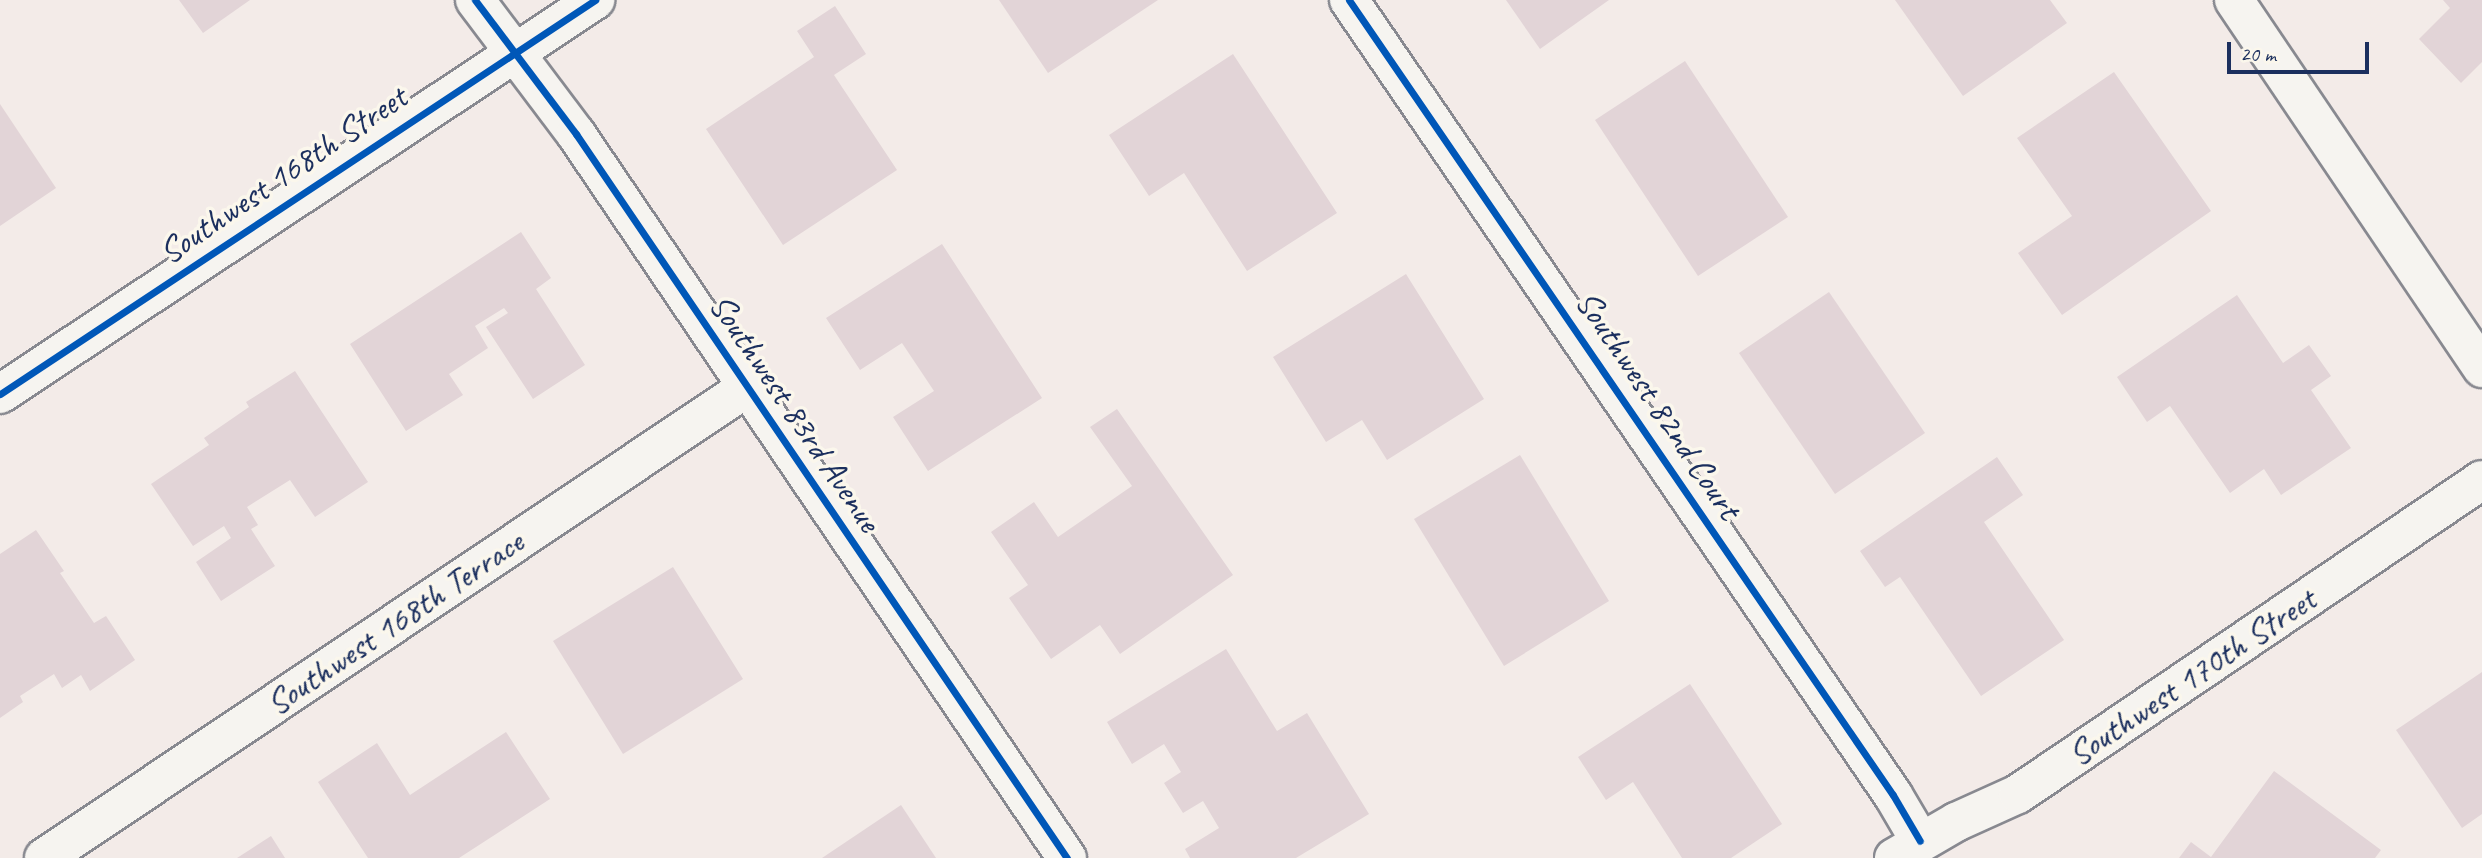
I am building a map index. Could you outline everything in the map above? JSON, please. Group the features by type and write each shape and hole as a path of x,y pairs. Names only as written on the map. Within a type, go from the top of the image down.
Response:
{"street":[{"name":"Southwest 83rd Avenue","path":"475,0 576,134 1067,858"},
{"name":"Southwest 168th Street","path":"0,394 595,0"},
{"name":"Southwest 82nd Court","path":"1349,0 1893,795 1907,850"},
{"path":"2234,0 2482,368"},
{"name":"Southwest 168th Terrace","path":"44,858 746,388"},
{"name":"Southwest 170th Street","path":"1907,850 2018,794 2482,480"}],"building":[{"path":"179,0 250,0 203,33"},
{"path":"999,0 1158,0 1048,73"},
{"path":"1506,0 1609,0 1540,49"},
{"path":"1895,0 2050,0 2067,23 1963,96"},
{"path":"2443,0 2482,0 2482,62 2461,83 2419,39 2450,8"},
{"path":"835,6 866,54 834,75 897,170 783,245 706,129 814,57 797,31"},
{"path":"1233,54 1337,213 1247,271 1184,173 1149,196 1109,135"},
{"path":"1685,61 1788,217 1698,276 1595,120"},
{"path":"2114,72 2211,211 2062,315 2018,253 2072,216 2017,138"},
{"path":"0,104 56,188 0,226"},
{"path":"521,232 551,278 536,289 585,365 533,399 486,327 508,313 504,308 475,326 488,348 449,374 463,395 406,431 350,344"},
{"path":"942,244 1042,398 928,471 893,417 934,391 902,343 860,370 826,318"},
{"path":"1406,274 1484,399 1387,460 1362,420 1326,442 1273,357"},
{"path":"1829,292 1925,433 1835,494 1739,353"},
{"path":"2237,295 2283,363 2309,345 2331,376 2311,390 2351,448 2281,495 2264,469 2230,493 2170,406 2147,422 2117,377"},
{"path":"295,371 368,482 315,517 290,480 247,507 258,525 251,529 275,566 221,601 196,562 231,538 224,526 193,546 151,484 209,445 204,438 249,407 246,402"},
{"path":"1117,409 1233,575 1120,654 1100,625 1051,659 1009,598 1028,585 991,532 1034,502 1058,537 1132,486 1090,427"},
{"path":"1520,455 1609,601 1504,666 1414,519"},
{"path":"1997,457 2023,495 1984,522 2064,640 1981,696 1900,577 1885,587 1860,551"},
{"path":"36,530 64,571 60,573 94,623 106,616 135,660 90,691 81,675 62,688 54,674 20,696 23,702 0,718 0,554"},
{"path":"673,567 743,679 623,754 553,641"},
{"path":"1226,649 1277,731 1307,713 1369,814 1296,858 1190,858 1185,849 1219,828 1203,801 1183,813 1164,783 1181,772 1164,744 1132,764 1107,722"},
{"path":"2482,672 2482,814 2462,828 2396,730"},
{"path":"1690,684 1782,824 1731,858 1682,858 1633,782 1606,800 1578,757"},
{"path":"506,732 550,799 459,858 368,858 318,782 377,743 410,795"},
{"path":"2274,771 2381,850 2375,858 2179,858 2191,842 2211,857"},
{"path":"901,805 936,858 822,858"},
{"path":"271,836 285,858 237,858"}],"cycle path":[{"path":"475,0 576,134 1067,858"},
{"path":"0,394 595,0"},
{"path":"1349,0 1893,795 1920,841"}]}
